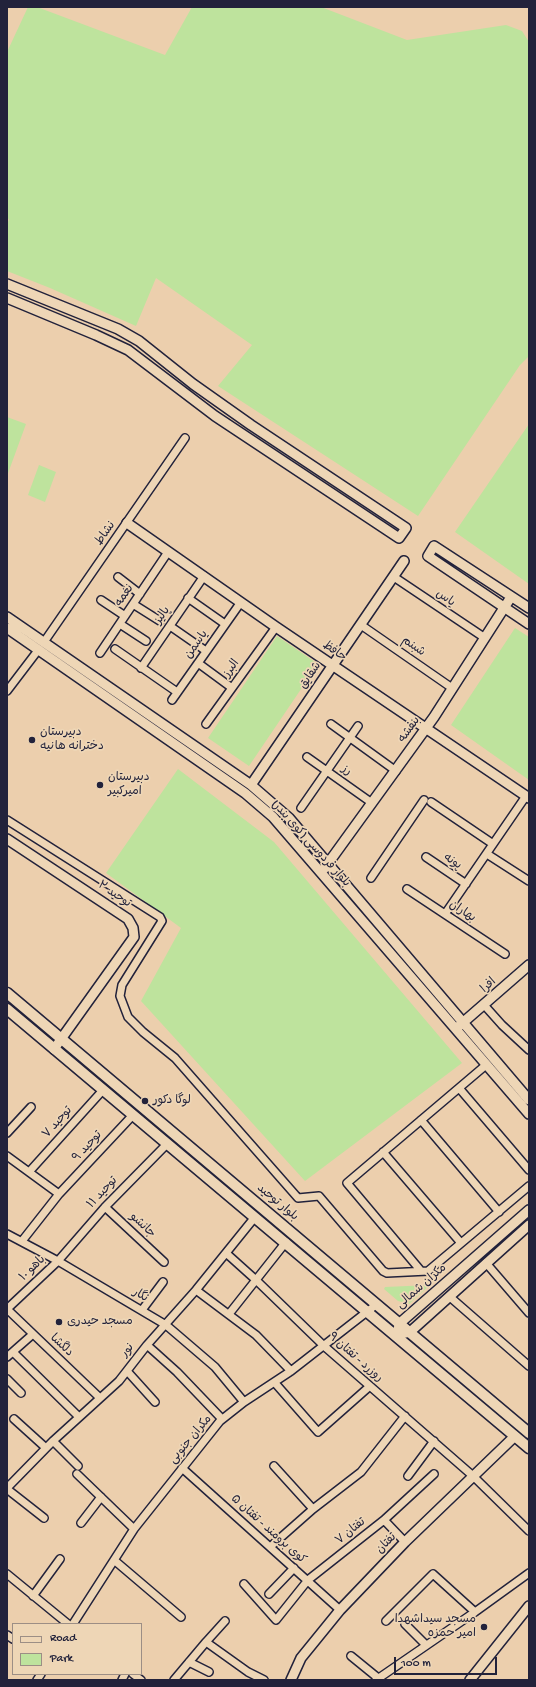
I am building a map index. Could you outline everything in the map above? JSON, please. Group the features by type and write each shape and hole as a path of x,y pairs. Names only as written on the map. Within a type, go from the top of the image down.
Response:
{"main road":[{"name":"بلوار توحید","path":"7,993 529,1433"},
{"name":"بلوار توحید","path":"7,1010 286,1242 529,1448"}],"street":[{"path":"7,284 118,329 145,345 193,384 251,425 406,528 399,538 215,416 139,358 112,342 7,298"},
{"path":"112,342 118,329"},
{"name":"نشاط","path":"7,691 127,523 185,438"},
{"path":"309,478 317,469"},
{"name":"حافظ","path":"127,523 425,729 528,797"},
{"path":"529,608 434,546 428,556 529,624"},
{"name":"نغمه","path":"100,653 168,552"},
{"name":"شقایق","path":"251,785 404,561"},
{"name":"پالیز","path":"141,668 204,576"},
{"path":"118,577 140,594"},
{"name":"یاس","path":"394,577 485,638"},
{"name":"بنفشه","path":"321,873 425,729 511,597"},
{"path":"188,598 225,624"},
{"path":"101,600 125,616"},
{"name":"یاسمن","path":"172,700 241,602"},
{"path":"133,604 160,621"},
{"name":"بلوار فردوسی (کوی بندر)","path":"7,616 41,645 140,720 245,794 273,817 529,1114"},
{"path":"120,624 146,641"},
{"name":"شبنم","path":"361,625 452,688"},
{"path":"170,626 206,651"},
{"name":"البرز","path":"206,724 276,627"},
{"name":"بلوار فردوسی (کوی بندر)","path":"7,628 41,645 146,711 251,785 289,818 529,1100"},
{"path":"115,648 141,668 177,692"},
{"path":"198,663 232,688"},
{"path":"140,720 146,711"},
{"path":"331,724 396,771"},
{"path":"301,808 358,726"},
{"name":"رز","path":"308,756 372,803"},
{"path":"245,794 251,785"},
{"path":"445,914 493,844 528,797"},
{"path":"371,878 428,801 493,844"},
{"path":"7,820 160,917 162,921 122,985 120,996 128,1017 143,1032 175,1058 298,1198 319,1196 385,1272 428,1271 529,1186"},
{"name":"توحید ۲","path":"7,839 128,919 133,928 134,937 130,944 54,1049"},
{"path":"487,854 529,881"},
{"name":"پونه","path":"426,857 466,884"},
{"name":"بهاران","path":"406,889 506,954"},
{"name":"افرا","path":"456,1030 528,969"},
{"path":"485,1006 502,1025 529,1050"},
{"path":"421,1271 347,1183 486,1065"},
{"path":"459,1088 529,1170"},
{"name":"توحید ۷","path":"29,1172 103,1090"},
{"path":"7,1133 31,1107"},
{"name":"توحید ۹","path":"22,1241 59,1194 133,1115"},
{"path":"421,1120 499,1212"},
{"name":"توحید ۱۱","path":"58,1260 104,1207 167,1144"},
{"path":"384,1152 461,1243"},
{"path":"7,1156 59,1194"},
{"name":"جانشو","path":"104,1207 164,1262"},
{"name":"مکران شمالی","path":"396,1335 400,1323 529,1210"},
{"name":"نور","path":"7,1489 53,1441 119,1381 147,1345 196,1290 255,1217"},
{"path":"396,1335 410,1332 529,1225"},
{"name":"نگار","path":"7,1234 58,1260 166,1325 215,1367 244,1402"},
{"path":"229,1314 286,1242"},
{"name":"روزرد - تفتان ۹","path":"226,1253 324,1346 473,1476 529,1531"},
{"name":"باهو ۱۰","path":"7,1309 58,1260"},
{"path":"486,1263 529,1313"},
{"path":"142,1310 163,1282"},
{"path":"441,1287 450,1297 529,1366"},
{"path":"196,1290 229,1314 267,1345 291,1371"},
{"name":"مکران جنوبی","path":"74,1623 134,1529 222,1420 244,1402 291,1371 377,1304"},
{"name":"دلگشا","path":"7,1309 100,1398"},
{"path":"7,1357 33,1334"},
{"path":"147,1345 177,1372 222,1420"},
{"path":"13,1352 79,1417"},
{"path":"127,1371 155,1402"},
{"path":"7,1379 21,1393"},
{"path":"275,1382 318,1432 370,1386"},
{"path":"270,1546 313,1509 361,1472 405,1416"},
{"path":"14,1419 46,1448"},
{"name":"تفتان","path":"291,1680 300,1658 340,1610 405,1542 515,1436"},
{"path":"53,1441 78,1466"},
{"path":"408,1476 434,1441"},
{"path":"274,1466 313,1509"},
{"name":"کوی برومند - تفتان ۵","path":"182,1468 340,1610"},
{"path":"77,1474 134,1529"},
{"path":"384,1520 434,1474"},
{"path":"7,1489 44,1518"},
{"path":"80,1524 100,1497"},
{"name":"تفتان ۷","path":"244,1584 276,1620 308,1580 384,1520 405,1542"},
{"path":"33,1596 60,1559"},
{"path":"114,1560 181,1617"},
{"path":"269,1594 294,1568"},
{"path":"351,1656 377,1679 476,1612 529,1573"},
{"path":"386,1620 434,1574 476,1612"},
{"path":"8,1579 33,1596 67,1623"},
{"path":"472,1679 529,1606"},
{"path":"174,1680 225,1621"},
{"path":"405,1624 426,1646"},
{"path":"206,1642 248,1672 264,1680"},
{"path":"189,1662 209,1672"}],"green space":[{"path":"28,7 37,7 165,55 192,7 321,7 407,40 506,25 522,31 529,42 529,356 520,365 418,516 218,386 252,345 156,278 136,326 50,288 7,271 7,225 9,219 7,218 7,52"},
{"path":"7,417 26,424 7,476"},
{"path":"529,424 529,584 455,532"},
{"path":"39,465 56,472 45,502 28,495"},
{"path":"515,628 529,637 529,780 451,725"},
{"path":"277,636 318,664 249,766 208,738"},
{"path":"178,769 274,842 462,1063 305,1181 141,1001 181,928 106,873"},
{"path":"430,1285 409,1304 398,1301 384,1289 385,1287"}],"place":[{"name":"دبیرستان دخترانه هانیه","path":"32,740"},
{"name":"دبیرستان امیرکبیر","path":"100,785"},
{"name":"لوگا دکور","path":"145,1101"},
{"name":"مسجد حیدری","path":"59,1322"},
{"name":"مسجد سیداشهدا امیر حمزه","path":"484,1627"}]}
